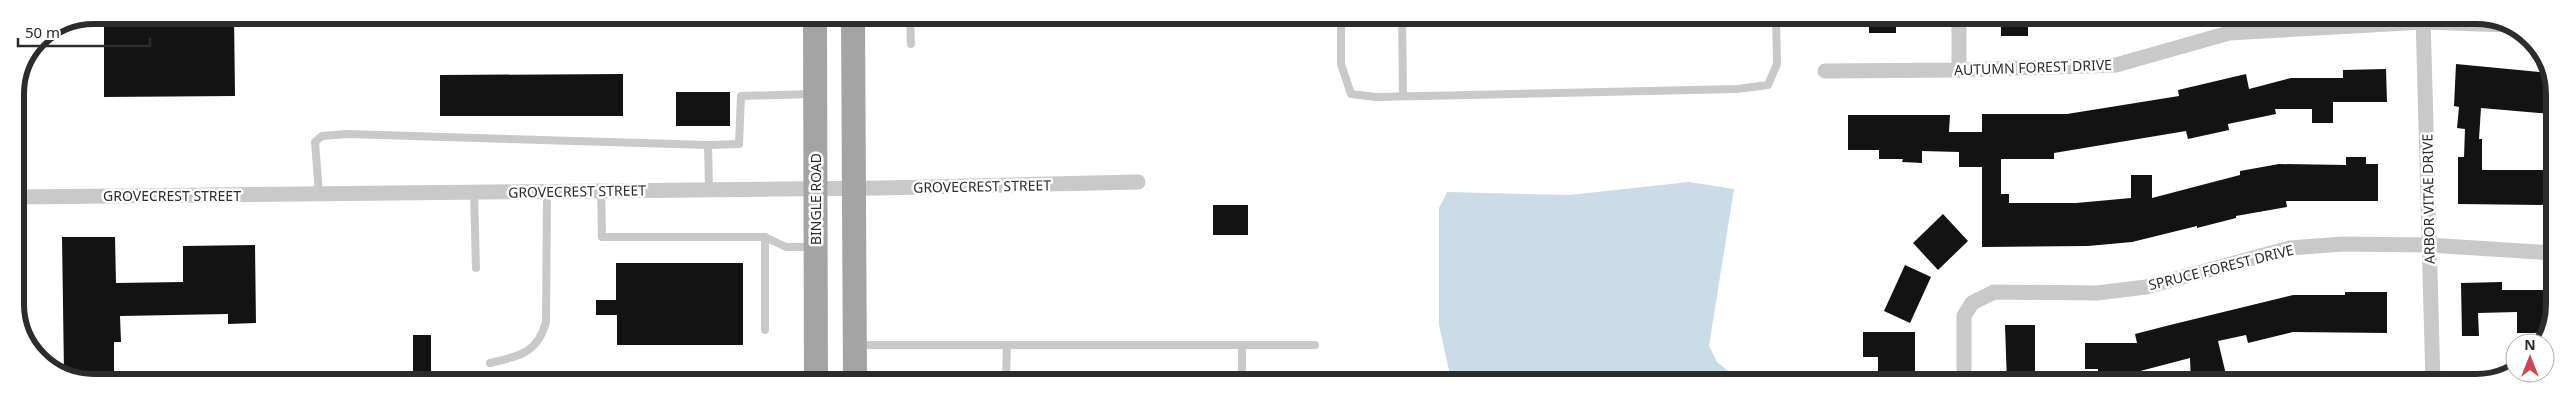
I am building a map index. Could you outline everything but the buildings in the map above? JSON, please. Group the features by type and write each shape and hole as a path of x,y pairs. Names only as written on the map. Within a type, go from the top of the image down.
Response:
{"main road":[{"name":"BINGLE ROAD","path":"815,24 816,374"},
{"path":"854,24 855,374"}],"street":[{"path":"1959,24 1959,70"},
{"name":"AUTUMN FOREST DRIVE","path":"1825,71 1959,70 2116,65 2229,33 2354,24"},
{"name":"ARBOR VITAE DRIVE","path":"2424,24 2433,374"},
{"name":"GROVECREST STREET","path":"24,197 854,188 1138,182"},
{"name":"SPRUCE FOREST DRIVE","path":"1964,374 1964,316 1972,303 1994,292 2097,293 2146,287 2290,248 2343,244 2428,244 2546,252"}],"lane":[{"path":"910,24 911,44"},
{"path":"1341,24 1341,64 1351,94 1403,96 1737,89 1768,84 1777,64 1776,24"},
{"path":"1402,24 1403,96"},
{"path":"319,194 315,142 322,136 347,134 708,145 739,144 741,96 815,94"},
{"path":"708,145 709,189"},
{"path":"601,190 602,237 765,238 786,247 815,247"},
{"path":"490,363 517,357 532,349 542,337 546,322 547,191"},
{"path":"474,192 476,268"},
{"path":"765,238 765,330"},
{"path":"855,345 1315,345"},
{"path":"1006,374 1007,345"},
{"path":"1242,345 1242,374"}],"water":[{"path":"1689,182 1734,189 1709,346 1717,362 1732,374 1450,374 1439,325 1439,208 1447,192 1569,195"}]}
